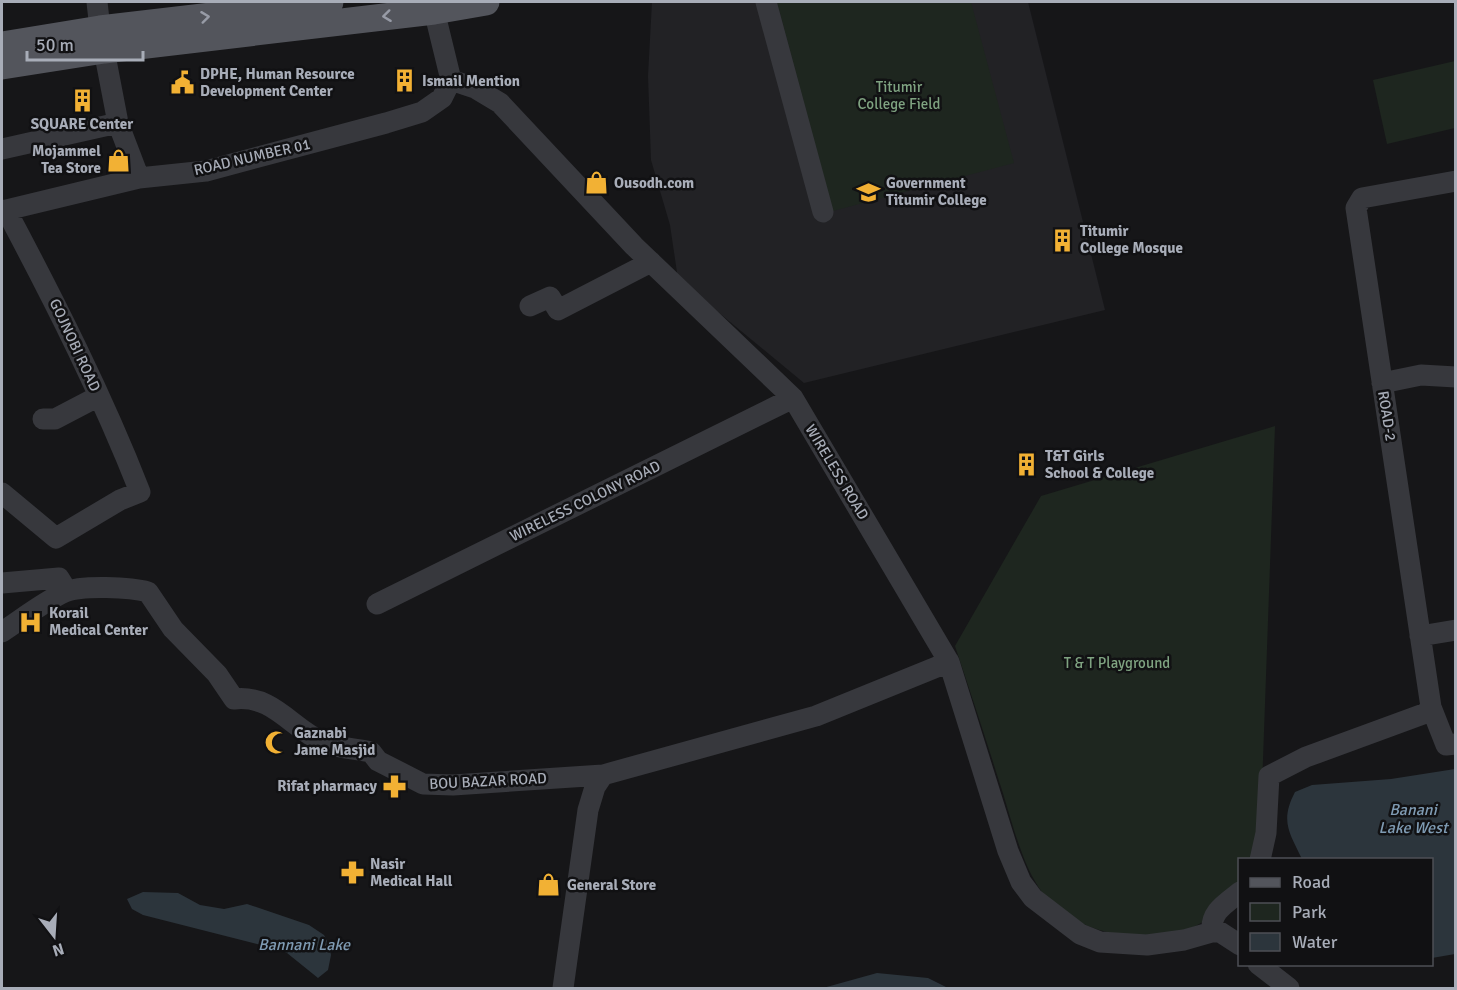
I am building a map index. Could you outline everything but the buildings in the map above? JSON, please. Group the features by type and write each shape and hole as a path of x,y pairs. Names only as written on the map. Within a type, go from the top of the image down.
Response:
{"main road":[{"path":"2,66 102,39 330,2"},
{"path":"2,45 102,39 486,2"}],"street":[{"path":"97,2 118,123 139,178"},
{"path":"766,2 823,212"},
{"path":"433,6 451,80"},
{"name":"ROAD NUMBER 01","path":"4,211 139,178 206,171 386,123 422,112 442,98 451,80"},
{"name":"WIRELESS ROAD","path":"451,80 475,88 500,104 651,262 793,398 949,662 1008,851 1021,882 1033,898 1080,934 1100,942 1147,945 1184,940 1212,932"},
{"path":"2,149 118,123"},
{"name":"ROAD-2","path":"1455,181 1362,198 1356,208 1431,707 1446,745 1455,744"},
{"name":"GOJNOBI ROAD","path":"2,493 56,538 120,500 140,492 67,324 4,211"},
{"path":"530,306 550,297 558,310 651,262"},
{"path":"1382,383 1421,375 1455,376"},
{"path":"43,419 55,419 99,396"},
{"name":"WIRELESS COLONY ROAD","path":"377,604 793,398"},
{"path":"2,584 59,578 67,591 2,632"},
{"name":"BOU BAZAR ROAD","path":"67,591 104,588 148,592 174,629 217,674 234,699 253,700 289,717 311,736 326,743 371,752 378,761 423,784 453,785 603,775 816,716 949,662"},
{"path":"1420,636 1455,630"},
{"path":"1260,858 1266,833 1269,776 1306,757 1426,713 1431,707"},
{"path":"563,988 588,810 595,787 603,775"},
{"path":"1238,893 1217,911 1211,920 1212,932 1220,932 1238,944"},
{"path":"1261,966 1289,988"}],"shaded area":[{"name":"Government Titumir College","path":"652,2 1028,2 1105,310 804,383 678,279 670,225 651,160 648,76"}],"green space":[{"name":"Titumir College Field","path":"777,2 971,2 1014,163 833,211"},
{"path":"1455,61 1455,128 1387,144 1373,80"},
{"name":"T & T Playground","path":"1275,426 1262,787 1256,858 1238,858 1238,889 1218,911 1183,931 1170,935 1126,935 1093,928 1073,919 1043,894 1026,864 1014,830 955,646 1041,496"}],"water":[{"name":"Banani Lake West","path":"1455,769 1455,954 1433,958 1433,858 1302,858 1290,834 1287,819 1290,802 1295,792 1312,785 1391,779"},
{"name":"Bannani Lake","path":"143,892 178,893 200,905 224,909 247,904 309,925 324,935 329,945 331,955 328,970 318,978 287,953 277,949 143,915 132,909 127,899"},
{"path":"877,973 928,978 948,988 823,988"}],"place":[{"name":"Ismail Mention","path":"404,81"},
{"name":"DPHE, Human Resource Development Center","path":"182,83"},
{"name":"SQUARE Center","path":"82,100"},
{"name":"Mojammel Tea Store","path":"119,160"},
{"name":"Ousodh.com","path":"596,183"},
{"name":"Government Titumir College","path":"868,192"},
{"name":"Titumir College Mosque","path":"1062,240"},
{"name":"T&T Girls School & College","path":"1027,465"},
{"name":"Korail Medical Center","path":"31,622"},
{"name":"Gaznabi Jame Masjid","path":"276,742"},
{"name":"Rifat pharmacy","path":"395,786"},
{"name":"Nasir Medical Hall","path":"352,873"},
{"name":"General Store","path":"549,885"}]}
